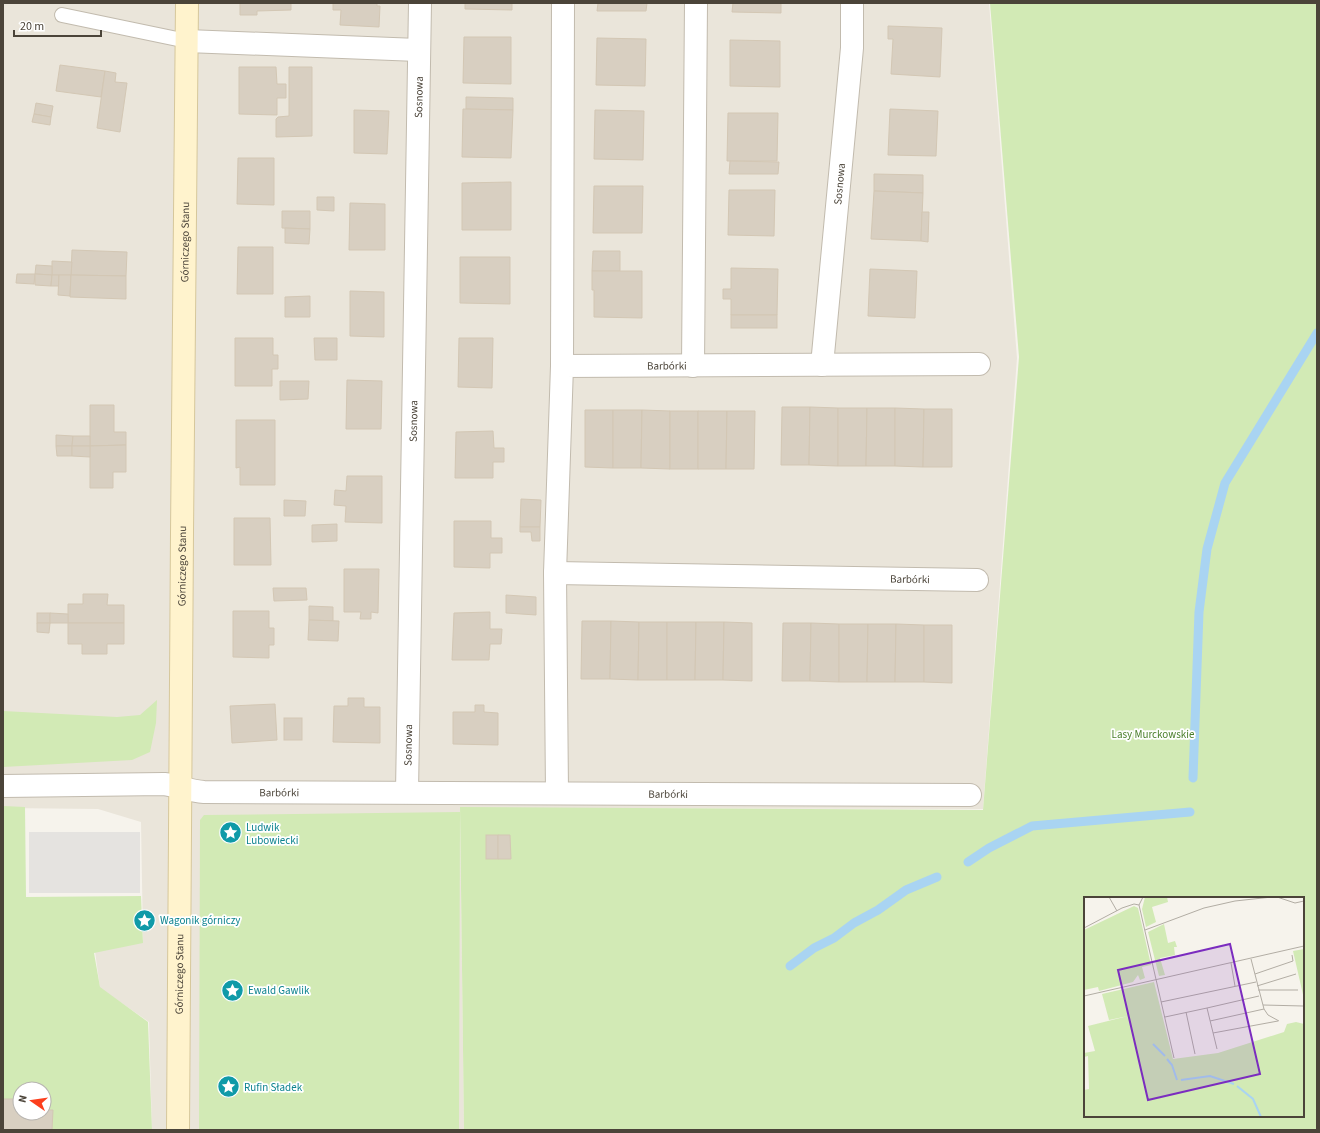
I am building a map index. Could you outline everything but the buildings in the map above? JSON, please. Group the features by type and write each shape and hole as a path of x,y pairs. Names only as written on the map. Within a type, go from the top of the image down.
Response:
{"street":[{"name":"Górniczego Stanu","path":"178,1130 187,3"},
{"name":"Sosnowa","path":"407,792 418,50 420,3"},
{"path":"557,793 555,573 562,366 563,3"},
{"path":"693,366 696,3"},
{"name":"Sosnowa","path":"822,365 852,48 852,3"},
{"path":"187,40 418,50"},
{"name":"Barbórki","path":"562,366 979,364"},
{"name":"Barbórki","path":"555,573 977,580"},
{"name":"Barbórki","path":"3,786 164,784 204,792 970,795"}],"lane":[{"path":"62,15 187,40"}],"shaded area":[{"path":"3,3 989,3 1017,358 983,809 460,808 464,1130 152,1130 149,1022 100,988 95,951 143,940 141,822 98,809 3,808"},
{"path":"29,832 140,832 140,893 29,893"}],"green space":[{"name":"Lasy Murckowskie","path":"990,3 1317,3 1317,1130 464,1130 460,807 983,810 1019,357"},
{"path":"157,700 156,723 150,752 132,760 3,767 3,711 117,717 140,715"},
{"path":"3,806 25,807 26,897 141,896 143,943 94,953 100,987 148,1022 152,1130 3,1130"},
{"path":"460,812 459,1130 199,1130 200,820 204,815"}],"waterway":[{"path":"1193,778 1199,612 1207,549 1225,483 1317,333"},
{"path":"968,862 989,848 1032,826 1190,812"},
{"path":"790,966 814,948 834,938 854,923 878,910 906,890 937,877"}],"place":[{"name":"Ludwik Lubowiecki","path":"231,833"},
{"name":"Wagonik górniczy","path":"144,920"},
{"name":"Ewald Gawlik","path":"232,990"},
{"name":"Rufin Sładek","path":"228,1087"}]}
